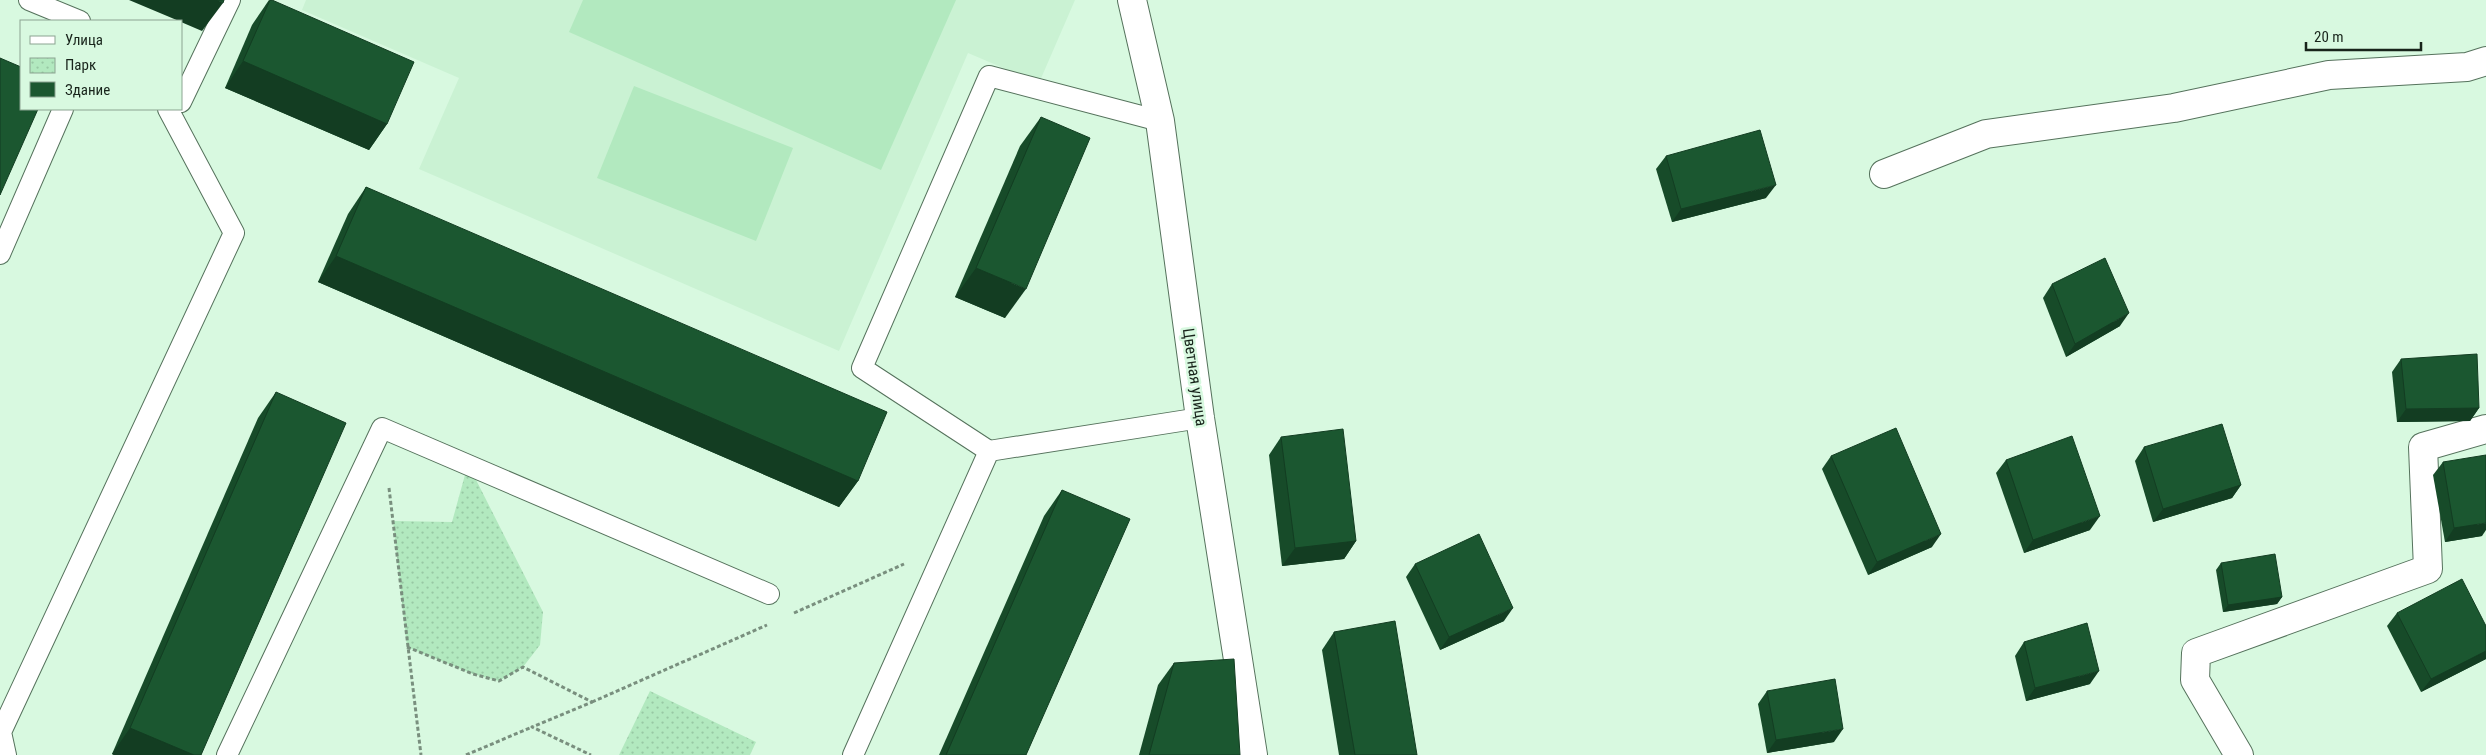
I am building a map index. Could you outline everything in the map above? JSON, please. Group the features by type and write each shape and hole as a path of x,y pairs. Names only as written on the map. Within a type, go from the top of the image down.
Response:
{"street":[{"name":"Цветная улица","path":"1132,0 1160,121 1200,418 1253,755"},
{"path":"1884,174 1986,134 2174,108 2329,75 2467,67 2486,61"},
{"path":"2239,755 2195,680 2196,652 2428,570 2423,447 2486,429"}],"lane":[{"path":"29,0 78,20"},
{"path":"182,95 230,0"},
{"path":"1160,121 989,76 862,368 989,451 1200,418"},
{"path":"0,254 63,110"},
{"path":"6,755 1,732 234,233 175,110"},
{"path":"227,755 382,428 769,594"},
{"path":"853,755 989,451"}],"path":[{"path":"389,484 421,755"},
{"path":"407,647 473,674 499,681 523,668 592,702 466,755"},
{"path":"532,727 591,755"}],"shaded area":[{"path":"306,0 1075,0 1039,83 968,53 839,351 419,169 459,78 302,10"}],"green space":[{"path":"583,0 956,0 881,170 569,32"},
{"path":"634,86 793,148 756,241 597,178"},
{"path":"468,464 543,612 540,645 523,667 499,681 473,674 407,647 393,521 452,522"},
{"path":"650,691 756,742 750,755 619,755"}],"building":[{"path":"270,0 414,62 387,124 243,61"},
{"path":"0,58 20,67 20,110 38,110 0,195"},
{"path":"1041,117 1090,138 1026,289 976,268"},
{"path":"1760,130 1776,185 1681,209 1666,156"},
{"path":"366,187 887,412 858,481 336,256"},
{"path":"2105,258 2129,313 2075,344 2052,284"},
{"path":"2477,354 2479,408 2406,409 2401,359"},
{"path":"276,392 346,423 201,755 194,755 130,728"},
{"path":"2222,424 2241,485 2163,509 2144,447"},
{"path":"1896,428 1941,534 1877,562 1831,456"},
{"path":"1343,429 1356,541 1295,548 1281,437"},
{"path":"2072,436 2100,516 2033,540 2006,460"},
{"path":"2486,455 2486,523 2454,528 2443,462"},
{"path":"1062,490 1130,519 1026,755 946,755"},
{"path":"1479,534 1513,608 1449,637 1415,564"},
{"path":"2275,554 2282,597 2228,605 2221,563"},
{"path":"2462,579 2486,626 2486,651 2431,679 2397,613"},
{"path":"1395,621 1417,755 1355,755 1334,632"},
{"path":"2087,623 2099,671 2035,688 2024,642"},
{"path":"1234,659 1240,755 1149,755 1174,663"},
{"path":"1835,679 1843,729 1776,740 1767,691"}]}
